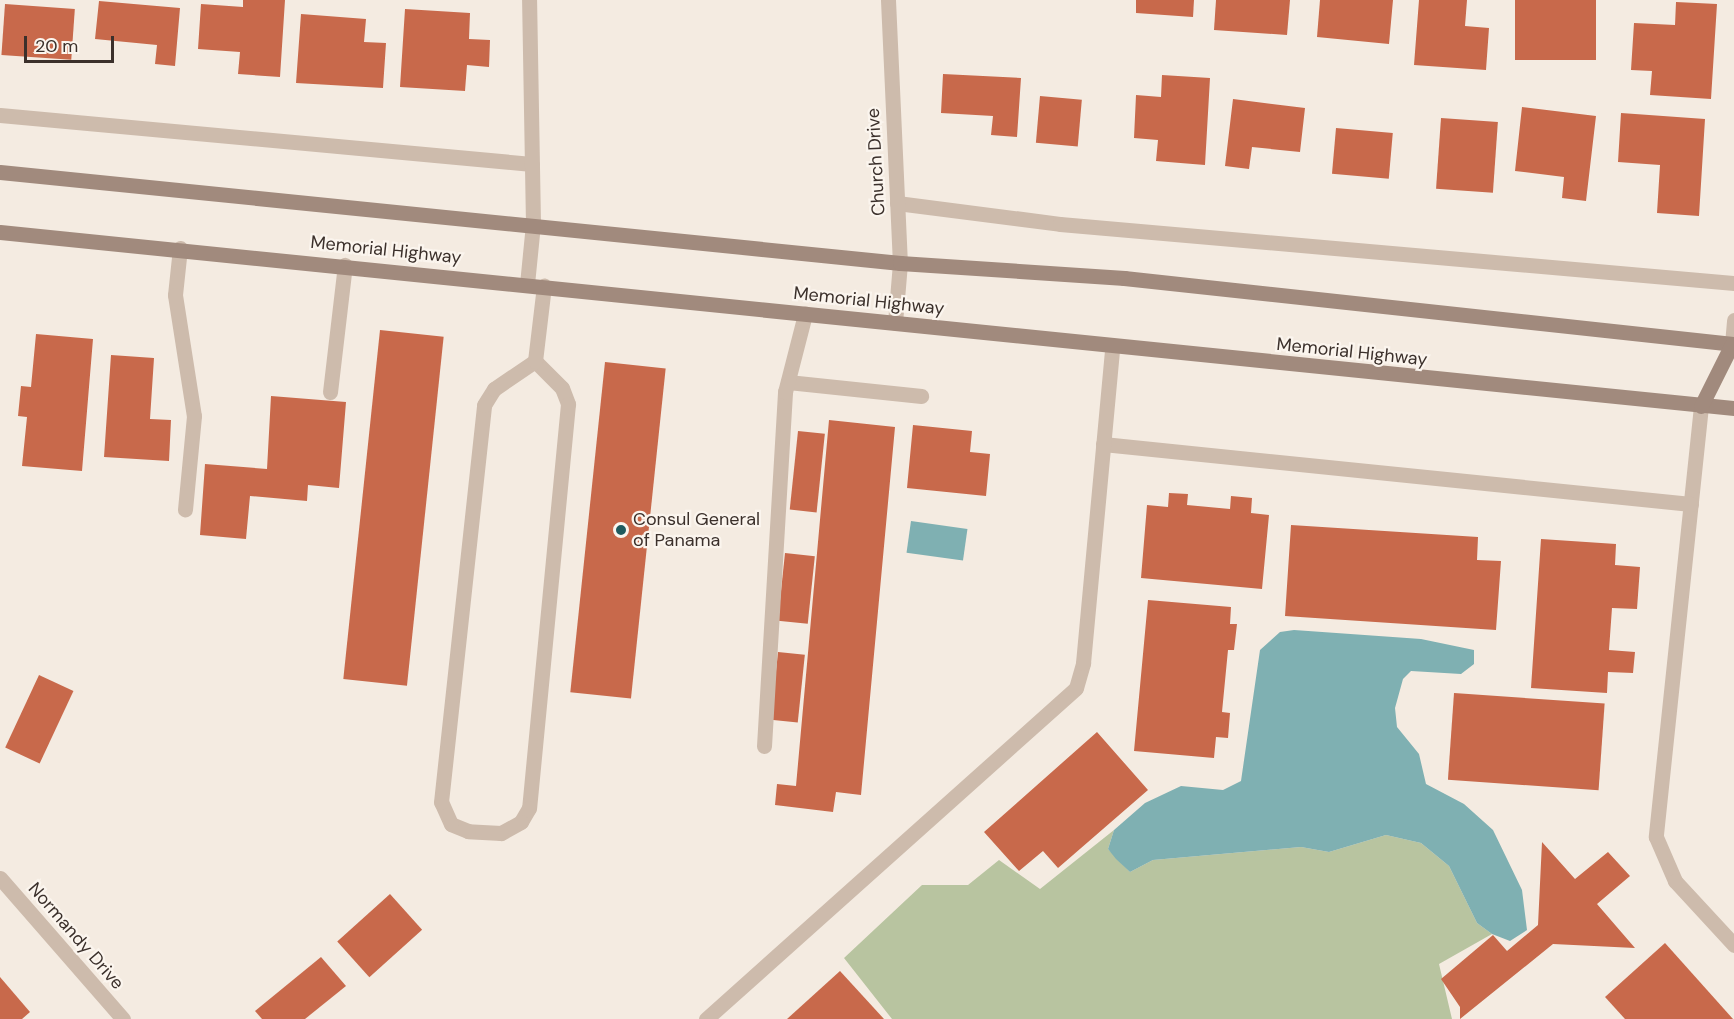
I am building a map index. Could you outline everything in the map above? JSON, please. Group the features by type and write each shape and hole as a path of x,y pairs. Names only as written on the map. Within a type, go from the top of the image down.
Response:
{"main road":[{"path":"0,172 533,224 900,263 1124,278 1733,344 1701,406"},
{"name":"Memorial Highway","path":"0,232 345,265 1112,348 1734,408"}],"street":[{"path":"527,284 533,224 529,0"},
{"name":"Church Drive","path":"888,0 900,263 895,323"},
{"path":"0,115 531,164"},
{"path":"897,203 1060,224 1734,283"},
{"path":"180,248 175,295 194,416 185,510"},
{"path":"330,392 345,265"},
{"path":"535,361 562,388 568,404 529,808 520,822 501,832 468,831 451,824 441,802 484,405 494,389 535,361 544,286"},
{"path":"764,746 788,382 805,314"},
{"path":"1733,344 1734,320"},
{"path":"706,1019 1076,688 1083,663 1112,348"},
{"path":"788,382 921,396"},
{"path":"1701,406 1656,837 1675,881 1734,945"},
{"path":"1103,444 1691,504"},
{"name":"Normandy Drive","path":"0,878 123,1019"}],"green space":[{"path":"1114,830 1108,849 1130,872 1153,860 1301,847 1329,852 1386,835 1421,843 1449,866 1477,923 1492,934 1439,964 1452,1019 892,1019 844,958 922,885 968,885 999,860 1040,889"}],"water":[{"path":"911,521 967,529 963,561 907,553"},
{"path":"1294,630 1421,639 1474,650 1474,664 1461,674 1411,671 1403,679 1395,708 1397,727 1419,754 1426,784 1464,804 1493,830 1522,890 1527,930 1510,941 1492,934 1477,923 1449,866 1421,843 1386,835 1329,852 1301,847 1153,860 1130,872 1108,849 1114,830 1145,803 1181,786 1223,790 1241,781 1260,650 1280,632"}],"building":[{"path":"243,0 285,0 280,77 238,74 240,52 198,49 201,4 243,7"},
{"path":"1136,0 1194,0 1193,17 1136,13"},
{"path":"1216,0 1290,0 1287,35 1214,30"},
{"path":"1320,0 1393,0 1389,44 1317,37"},
{"path":"1419,0 1467,0 1465,26 1489,28 1486,70 1414,65"},
{"path":"1515,0 1596,0 1596,60 1515,60"},
{"path":"99,1 180,8 175,66 155,64 157,45 95,39"},
{"path":"1676,2 1717,4 1711,99 1650,95 1652,71 1631,70 1634,23 1675,25"},
{"path":"5,4 75,9 71,60 1,55"},
{"path":"405,9 470,13 469,39 490,40 489,67 467,65 465,91 400,87"},
{"path":"301,14 366,19 364,42 386,43 383,88 296,83"},
{"path":"943,74 1021,78 1017,137 991,135 993,116 941,113"},
{"path":"1162,75 1210,78 1205,165 1156,161 1158,140 1134,138 1136,95 1161,97"},
{"path":"1040,96 1082,100 1078,146 1036,143"},
{"path":"1233,99 1305,108 1300,152 1252,147 1249,169 1225,166"},
{"path":"1522,107 1596,116 1586,201 1562,198 1564,177 1515,171"},
{"path":"1621,113 1705,119 1699,216 1657,213 1660,165 1618,162"},
{"path":"1441,118 1498,122 1493,193 1436,189"},
{"path":"1336,128 1393,133 1389,179 1332,174"},
{"path":"380,330 444,337 407,686 343,679"},
{"path":"36,334 93,339 82,471 22,466 27,417 18,416 21,386 31,387"},
{"path":"111,355 154,358 150,419 171,420 169,461 104,457"},
{"name":"Consul General of Panama","path":"605,362 666,368 631,699 570,692"},
{"path":"271,396 346,402 339,488 308,485 307,501 250,496 246,539 200,535 205,464 267,469"},
{"path":"829,420 895,427 861,795 836,792 833,812 775,805 777,784 796,786"},
{"path":"913,425 972,431 970,452 990,454 986,496 907,488"},
{"path":"798,431 825,434 817,512 790,510"},
{"path":"1169,493 1188,494 1187,505 1230,509 1231,496 1252,498 1251,513 1269,515 1262,589 1141,578 1147,505 1168,507"},
{"path":"1291,525 1478,537 1477,560 1501,561 1496,630 1285,616"},
{"path":"1541,539 1616,544 1615,565 1640,567 1637,609 1612,608 1609,650 1635,652 1633,673 1608,672 1607,693 1531,688"},
{"path":"785,553 815,556 808,624 778,621"},
{"path":"1148,600 1231,607 1230,624 1237,624 1234,650 1228,650 1222,712 1230,713 1228,738 1216,737 1214,758 1134,751"},
{"path":"778,652 805,655 798,722 771,720"},
{"path":"39,675 73,691 40,764 5,748"},
{"path":"1454,693 1605,704 1599,790 1448,780"},
{"path":"1097,732 1148,790 1058,868 1043,851 1019,871 984,832"},
{"path":"1542,842 1575,879 1608,852 1630,876 1597,904 1635,948 1553,944 1460,1019 1460,1007 1441,979 1493,935 1507,951 1538,925"},
{"path":"390,894 422,930 369,977 337,942"},
{"path":"1665,943 1733,1019 1625,1019 1605,997"},
{"path":"321,957 346,986 305,1019 262,1019 255,1011"},
{"path":"840,971 884,1019 787,1019"},
{"path":"0,977 30,1012 22,1019 0,1019"}],"place":[{"name":"Consul General of Panama","path":"621,530"}]}
